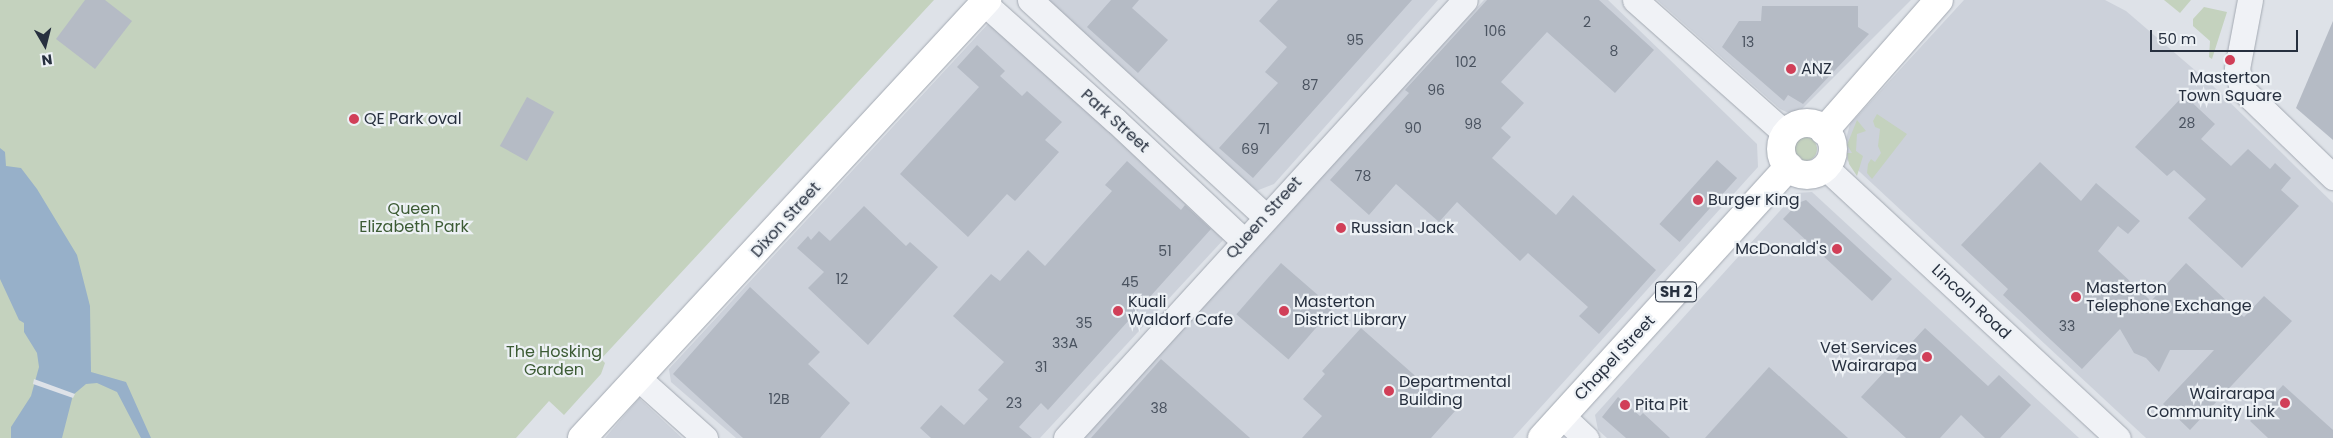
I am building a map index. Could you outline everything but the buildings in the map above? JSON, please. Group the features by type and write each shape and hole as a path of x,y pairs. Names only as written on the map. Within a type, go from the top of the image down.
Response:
{"main road":[{"path":"1824,130 1939,0"},
{"name":"Dixon Street","path":"582,438 985,2"},
{"path":"1804,123 1824,130 1832,144 1831,157 1825,167 1807,175 1789,167 1781,155 1786,134 1804,123"},
{"name":"Chapel Street","path":"1542,438 1789,167"}],"street":[{"name":"Park Street","path":"1030,0 1266,216"},
{"name":"Queen Street","path":"1066,438 1266,216 1465,0"},
{"path":"1636,0 1786,134"},
{"path":"2250,0 2237,70 2242,89 2333,177"},
{"name":"Park Street","path":"985,2 1244,241"},
{"name":"Lincoln Road","path":"1825,167 2118,438"},
{"path":"638,378 705,438"},
{"path":"1562,416 1586,438"}],"shaded area":[{"path":"1041,0 1438,0 1274,184 1256,191"},
{"path":"1484,0 1608,0 1757,144 1758,167 1513,438 1078,438"},
{"name":"ANZ","path":"1657,0 1911,0 1795,116 1780,109"},
{"path":"1964,0 2105,0 2126,11 2211,84 2333,203 2333,438 2146,438 1847,160 1845,143 1850,124"},
{"path":"988,24 997,27 1224,239 1040,438 736,438 671,382 669,369"},
{"path":"1812,192 2079,438 1607,438 1598,430 1595,415 1796,193"},
{"path":"639,398 682,438 605,438"}],"green space":[{"name":"Queen Elizabeth Park","path":"0,0 934,0 601,359 605,363 601,374 564,415 549,401 516,438 0,438"},
{"path":"2164,0 2191,0 2180,13"},
{"path":"2204,7 2227,12 2212,59 2209,57 2210,41 2193,26 2193,19"},
{"path":"1877,114 1907,134 1872,179 1867,173 1868,164 1871,159 1875,162 1881,153 1878,146 1880,129 1875,127 1873,121"},
{"path":"1857,120 1866,131 1857,134 1856,151 1863,156 1857,176 1849,164 1847,153 1852,153 1847,145"},
{"path":"1805,137 1810,138 1816,144 1816,154 1810,160 1805,161 1800,160 1794,154 1793,149 1794,144 1800,138"}],"water":[{"path":"0,148 5,152 6,166 21,168 37,189 77,255 90,306 91,372 126,382 151,438 141,438 117,392 97,383 86,384 73,395 62,438 11,438 11,427 31,396 39,367 37,353 24,332 24,323 19,320 0,279"}],"pier":[{"path":"34,379 75,394 73,398 33,384"}],"place":[{"name":"Masterton Town Square","path":"2230,60"},
{"name":"ANZ","path":"1791,69"},
{"name":"QE Park oval","path":"354,119"},
{"name":"Burger King","path":"1698,200"},
{"name":"Russian Jack","path":"1341,228"},
{"name":"McDonald's","path":"1837,249"},
{"name":"Masterton Telephone Exchange","path":"2076,297"},
{"name":"Kuali Waldorf Cafe","path":"1118,311"},
{"name":"Masterton District Library","path":"1284,311"},
{"name":"Vet Services Wairarapa","path":"1927,357"},
{"name":"Departmental Building","path":"1389,391"},
{"name":"Wairarapa Community Link","path":"2285,403"},
{"name":"Pita Pit","path":"1625,405"}],"park label":[{"name":"The Hosking Garden","path":"554,361"}]}
